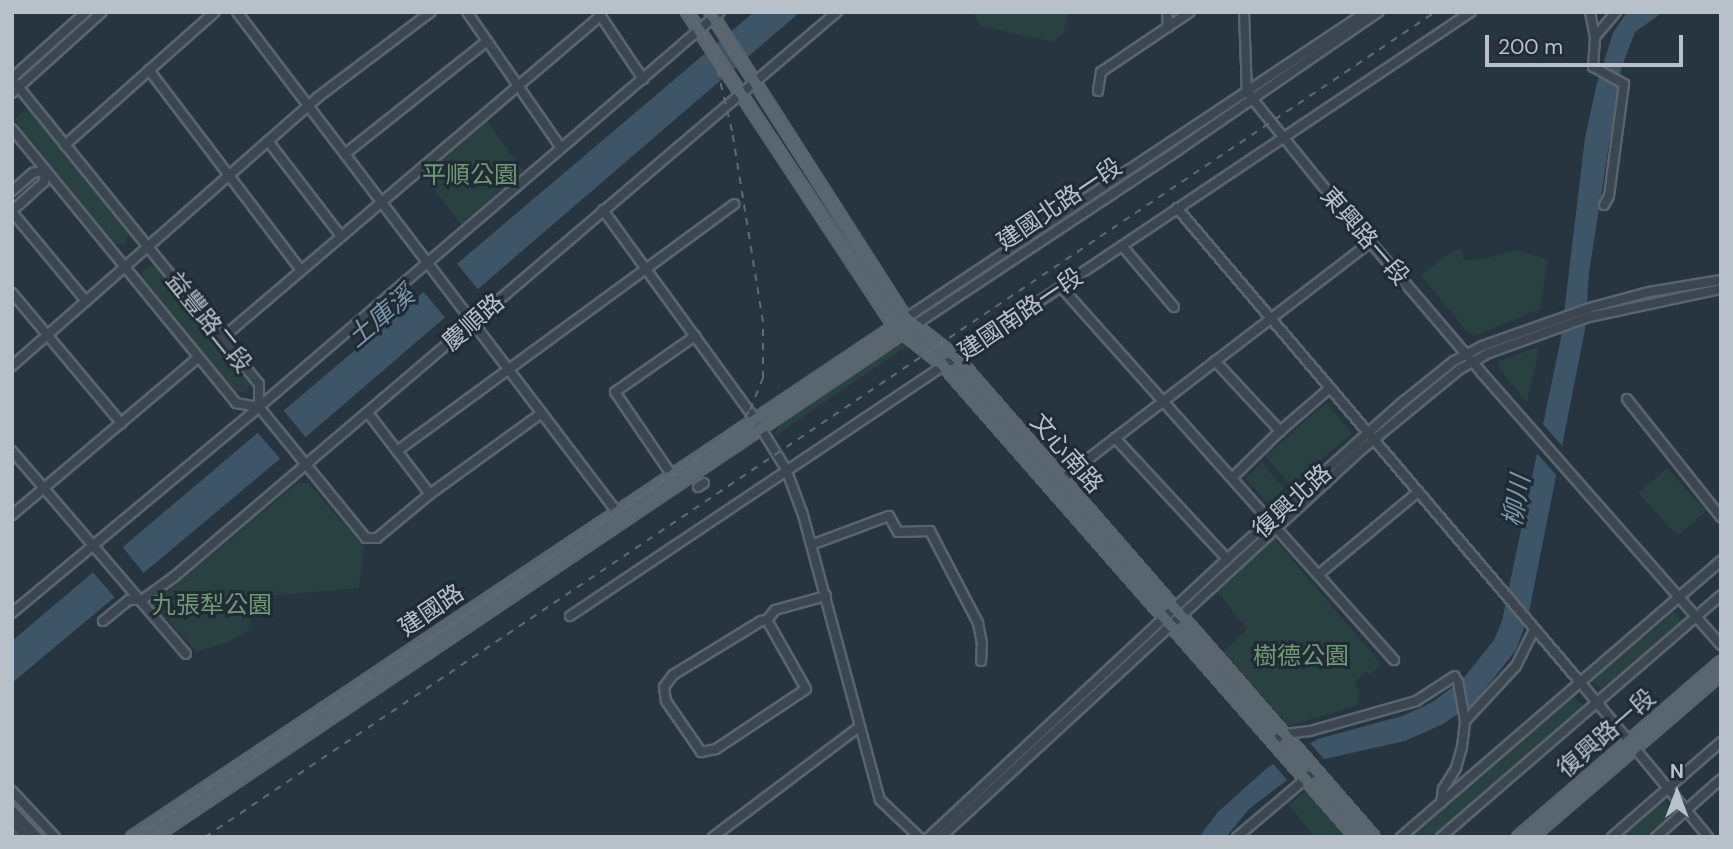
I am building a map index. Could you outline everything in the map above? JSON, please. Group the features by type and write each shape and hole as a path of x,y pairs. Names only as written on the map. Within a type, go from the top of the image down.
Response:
{"main road":[{"path":"687,12 700,32"},
{"name":"文心南路","path":"715,14 754,80 911,321 956,357 1374,837"},
{"name":"文心南路","path":"700,32 899,329 943,365 1356,837"},
{"name":"建國北路一段","path":"758,423 911,321"},
{"name":"建國路","path":"132,837 671,474 758,423"},
{"name":"建國路","path":"155,837 758,423"},
{"name":"復興路一段","path":"1532,837 1721,662"},
{"name":"復興路一段","path":"1518,837 1721,674"}],"street":[{"path":"12,78 86,12"},
{"path":"16,90 103,12"},
{"path":"65,145 215,12"},
{"path":"237,12 616,511"},
{"path":"12,366 308,105 431,12"},
{"path":"467,12 561,148"},
{"name":"慶順路","path":"103,621 129,600 142,600 175,576 837,12"},
{"path":"1167,12 1168,27"},
{"path":"1098,91 1101,72 1191,12"},
{"path":"1244,12 1250,95"},
{"name":"建國北路一段","path":"1250,95 1366,12"},
{"name":"建國北路一段","path":"911,321 1378,12"},
{"name":"建國南路一段","path":"570,616 1471,12"},
{"path":"1590,12 1595,37 1596,68 1624,84 1609,196 1604,205"},
{"path":"1595,37 1616,12"},
{"path":"222,338 599,14 643,79"},
{"path":"12,613 700,32 715,14"},
{"path":"345,154 487,41"},
{"path":"149,70 301,271"},
{"name":"益豐路二段","path":"12,78 16,90 65,145 259,384 259,407 236,403 12,129"},
{"name":"東興路一段","path":"1250,95 1538,438 1681,596"},
{"path":"268,141 341,236"},
{"path":"12,191 33,173 45,170 44,183 12,211 86,301"},
{"path":"397,451 734,204"},
{"path":"1177,208 1580,682 1708,837"},
{"path":"603,210 758,423 786,469 826,596 859,727 882,804 919,837"},
{"path":"1062,479 1371,242"},
{"path":"1122,246 1174,307"},
{"name":"復興北路","path":"941,837 1168,623 1227,559 1370,437 1470,358 1557,323 1649,292 1721,280"},
{"path":"1061,287 1394,660"},
{"name":"復興北路","path":"1589,312 1721,289"},
{"path":"12,293 121,423"},
{"path":"671,474 615,392 695,336"},
{"path":"12,515 198,358"},
{"path":"1215,361 1280,431"},
{"path":"1232,478 1280,431 1330,388"},
{"path":"1627,399 1721,517"},
{"path":"259,407 366,538 377,538 430,494 542,413"},
{"path":"368,413 430,494"},
{"name":"復興北路","path":"1179,611 1277,528 1370,437"},
{"path":"1115,438 1227,559"},
{"path":"12,451 186,654"},
{"path":"1318,575 1418,492"},
{"path":"811,545 890,516 898,532 930,531 978,623 982,643 981,661"},
{"path":"1401,837 1721,561"},
{"path":"1441,837 1721,595"},
{"path":"767,621 775,610 826,596"},
{"path":"1681,596 1721,645"},
{"path":"761,621 767,621 806,689 716,749 701,752 666,701 664,687 673,675 761,621"},
{"name":"復興北路","path":"929,837 1168,623"},
{"path":"1465,718 1516,666 1534,630"},
{"path":"1273,741 1284,734 1310,732 1416,701 1457,679 1465,718 1457,768 1443,789 1441,803"},
{"path":"713,837 859,727"},
{"path":"1612,837 1721,742"},
{"path":"1237,837 1314,768"},
{"path":"1656,837 1721,779"},
{"path":"12,792 55,837"},
{"path":"12,798 48,837"},
{"path":"12,810 37,837"},
{"path":"12,822 26,837"}],"green space":[{"path":"973,12 1069,12 1063,34 1053,42 980,26"},
{"path":"23,111 31,113 129,233 125,245 114,244 18,125 16,118"},
{"name":"平順公園","path":"486,119 523,171 461,225 422,173"},
{"path":"1456,249 1462,250 1464,260 1483,259 1515,250 1548,259 1540,309 1474,336 1468,333 1421,275"},
{"path":"149,265 157,268 247,379 249,385 246,392 236,392 144,279 142,272"},
{"path":"904,342 909,345 773,437 783,420"},
{"path":"1538,347 1527,402 1498,368 1499,361"},
{"path":"1326,403 1352,433 1291,486 1265,456"},
{"path":"1262,462 1284,488 1269,504 1245,478"},
{"path":"1667,468 1706,511 1678,536 1638,493"},
{"name":"九張犁公園","path":"308,483 364,547 359,588 270,596 256,601 248,630 229,642 196,652 160,611 162,596 296,484"},
{"name":"樹德公園","path":"1273,537 1381,664 1371,674 1365,672 1355,682 1359,692 1358,705 1289,726 1223,652 1247,629 1216,590"},
{"path":"1675,611 1683,621 1602,690 1591,681"},
{"path":"1574,697 1584,707 1434,837 1408,837"},
{"path":"1308,790 1348,837 1314,837 1289,805"},
{"path":"1663,798 1675,816 1650,837 1618,837"}],"water":[{"path":"754,12 800,12 300,442 12,683 12,641"},
{"path":"1627,12 1663,12 1635,32 1621,69 1589,272 1585,330 1528,617 1516,650 1474,703 1443,724 1405,741 1311,762 1249,809 1226,837 1199,837 1218,812 1268,767 1318,739 1402,716 1431,703 1462,680 1494,640 1502,621 1561,338 1585,138 1596,87 1613,33"}],"pier":[{"path":"455,261 480,292 447,320 422,290"},
{"path":"283,410 308,440 282,461 257,432"},
{"path":"1540,421 1563,447 1558,477 1533,449"},
{"path":"121,545 146,576 117,600 91,570"},
{"path":"1307,740 1326,761 1312,765 1288,781 1271,761"}],"railway":[{"path":"136,837 712,448 736,428 750,410 763,378 763,322 732,131 713,51 692,12"},
{"path":"205,837 1435,12"}],"water label":[{"name":"土庫溪","path":"381,317"},
{"name":"柳川","path":"1517,501"}]}
